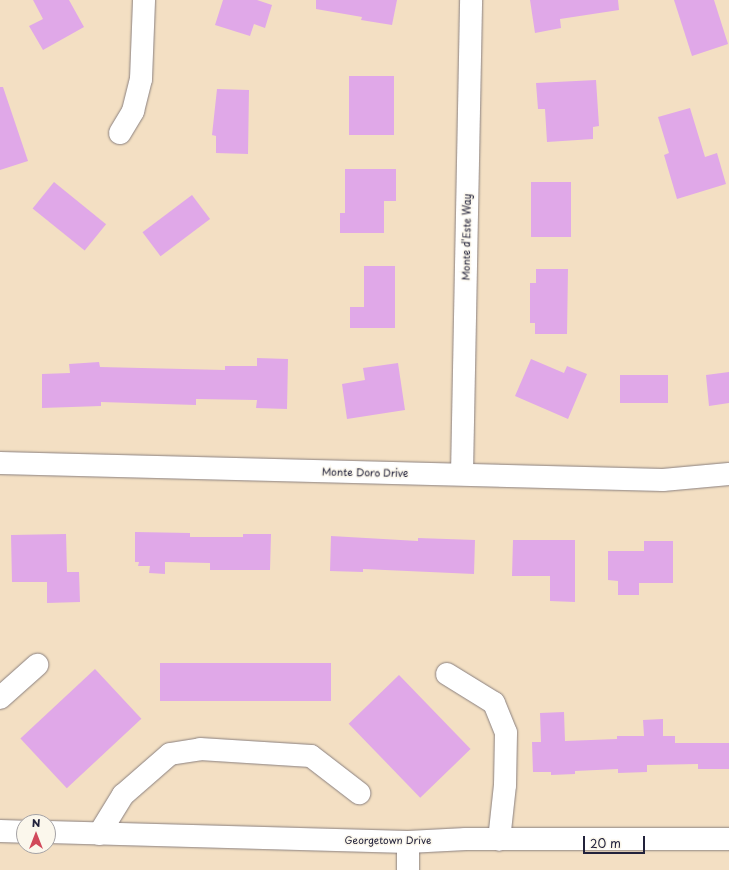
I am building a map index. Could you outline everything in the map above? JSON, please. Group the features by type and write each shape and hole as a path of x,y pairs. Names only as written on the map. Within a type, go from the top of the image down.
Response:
{"street":[{"path":"120,133 133,111 141,79 144,0"},
{"name":"Monte d'Este Way","path":"462,474 471,0"},
{"name":"Monte Doro Drive","path":"0,463 663,480 729,474"},
{"path":"0,698 37,665"},
{"path":"446,674 494,703 506,733 505,785 499,840"},
{"path":"99,834 123,795 170,754 200,749 311,756 359,793"},
{"path":"0,831 16,832"},
{"name":"Georgetown Drive","path":"56,832 408,842 729,839"},
{"path":"408,842 408,870"}],"building":[{"path":"33,0 69,0 84,27 43,50 29,26 43,19"},
{"path":"223,0 257,0 272,5 265,28 254,24 250,36 215,25"},
{"path":"316,0 397,0 392,25 361,20 362,17 316,9"},
{"path":"530,0 618,0 619,10 560,19 561,28 535,33"},
{"path":"674,0 714,0 728,44 692,56"},
{"path":"349,76 394,76 394,135 349,135"},
{"path":"596,80 599,126 593,127 593,139 547,142 545,109 538,109 536,83"},
{"path":"0,87 3,87 28,161 0,170"},
{"path":"217,89 249,90 248,154 216,153 216,136 212,135"},
{"path":"690,108 705,157 717,153 726,184 677,199 664,155 669,153 658,117"},
{"path":"345,169 396,169 396,201 384,201 384,233 340,233 340,213 345,213"},
{"path":"54,182 106,224 85,251 33,208"},
{"path":"531,182 571,182 571,237 531,237"},
{"path":"192,195 210,219 161,256 142,232"},
{"path":"364,266 395,266 395,328 350,328 350,307 364,307"},
{"path":"536,269 568,269 567,334 535,334 535,323 530,323 530,283 536,283"},
{"path":"257,358 288,359 287,409 256,408 257,400 196,399 196,405 101,402 101,406 42,408 42,374 70,373 69,364 99,362 100,367 225,370 225,366 257,366"},
{"path":"531,359 564,373 567,366 587,374 568,419 515,396"},
{"path":"398,363 405,410 347,419 342,384 365,380 363,368"},
{"path":"729,372 729,403 709,406 706,375"},
{"path":"620,375 668,375 668,403 620,403"},
{"path":"135,532 190,533 190,537 243,537 243,534 271,534 270,570 210,570 210,563 165,562 165,574 149,573 150,566 138,566 139,562 135,562"},
{"path":"66,534 67,572 79,572 80,602 47,603 47,582 12,582 11,535"},
{"path":"331,536 418,541 418,538 475,540 474,574 363,569 363,572 330,571"},
{"path":"513,540 575,540 575,602 550,601 550,576 512,576"},
{"path":"644,541 673,541 673,583 639,583 639,595 618,595 618,581 608,580 608,551 644,551"},
{"path":"160,663 331,663 331,701 160,701"},
{"path":"95,669 141,719 67,788 20,739"},
{"path":"399,675 471,749 420,798 349,724"},
{"path":"564,712 565,741 617,739 617,736 644,736 643,720 663,719 663,736 675,736 675,743 729,743 729,769 698,769 698,764 647,765 647,772 618,773 618,769 575,771 575,774 551,775 551,772 533,772 532,742 541,742 540,713"}]}
